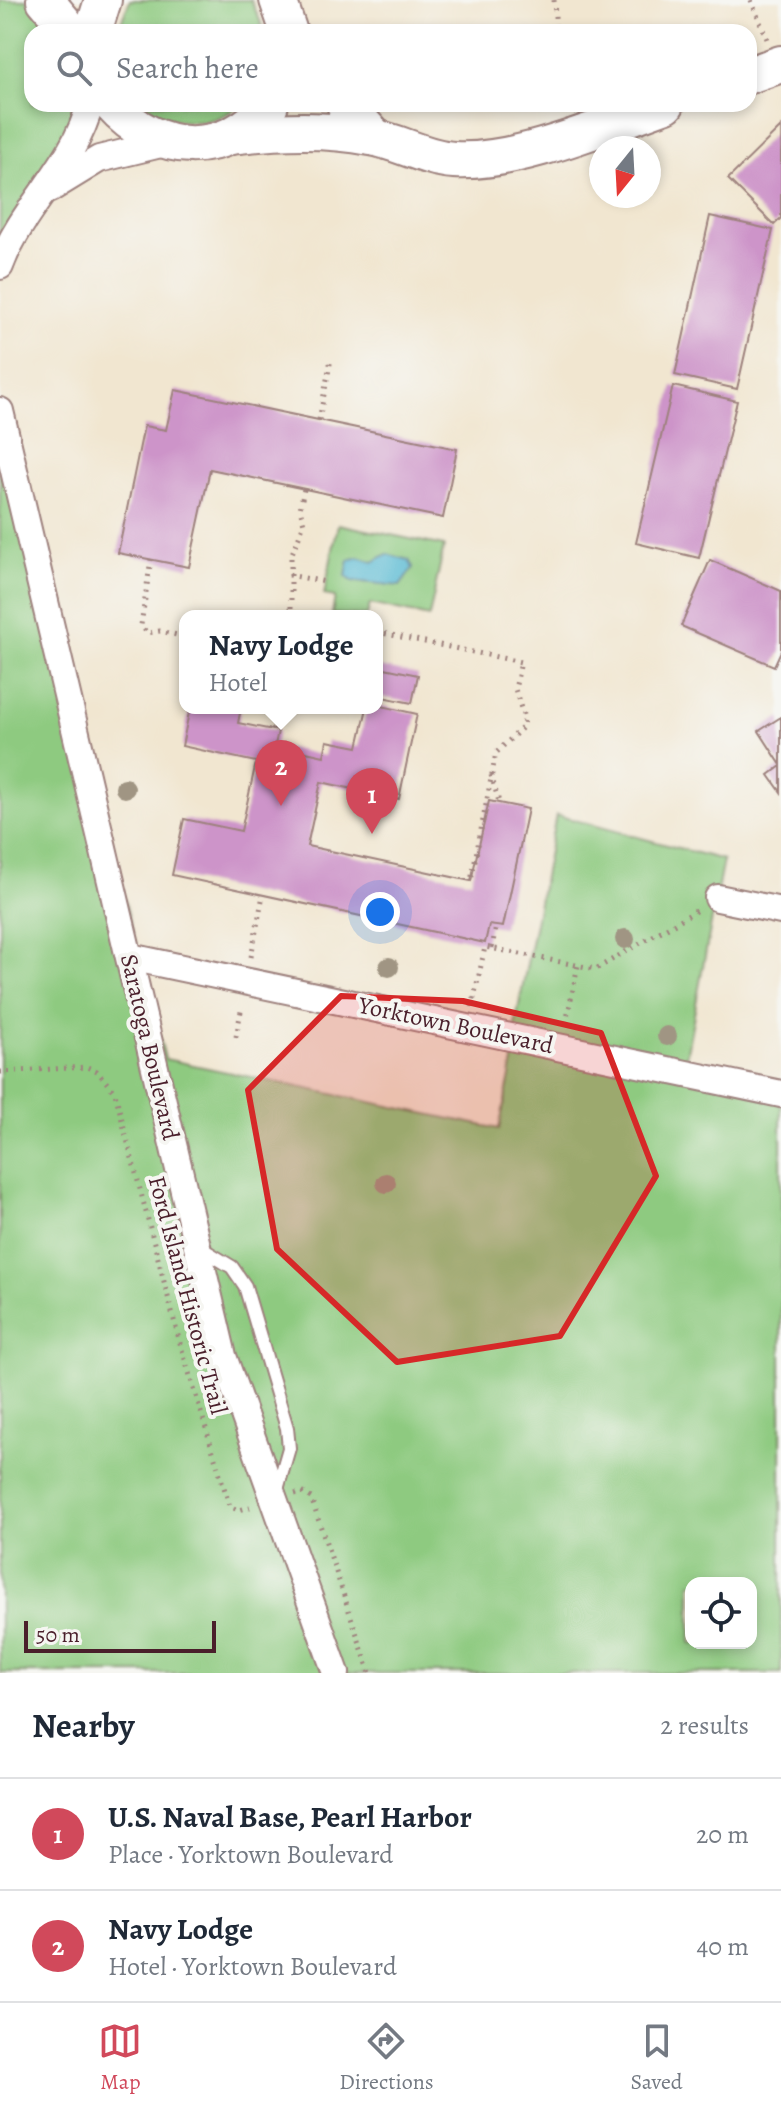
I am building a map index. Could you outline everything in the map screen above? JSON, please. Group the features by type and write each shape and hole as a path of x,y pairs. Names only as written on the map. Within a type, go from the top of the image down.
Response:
{"street":[{"path":"45,0 65,24"},
{"path":"96,24 103,0"},
{"path":"0,266 25,215 72,149 87,112"},
{"path":"118,112 145,133 169,142"},
{"path":"40,196 99,159 169,142 211,143 231,136 257,120 264,112"},
{"path":"352,112 375,137"},
{"path":"231,136 322,131 375,137 418,155 455,160 507,156 642,112"},
{"name":"Saratoga Boulevard","path":"0,411 223,1356 336,1673"},
{"path":"718,898 781,911"},
{"name":"Yorktown Boulevard","path":"130,957 781,1094"}],"lane":[{"path":"197,1246 232,1267 245,1286 287,1428 289,1448 273,1501"}],"path":[{"path":"554,0 556,24"},
{"path":"751,0 767,63"},
{"path":"319,420 331,359"},
{"path":"291,610 291,556 304,524 300,509 304,489"},
{"path":"151,559 141,625 147,633 179,635"},
{"path":"289,575 326,582"},
{"path":"383,633 521,662 515,689 524,718 523,727 496,753 471,881"},
{"path":"273,730 276,714"},
{"path":"491,774 499,802"},
{"path":"468,1027 485,947 596,969 718,898"},
{"path":"492,948 496,926"},
{"path":"561,1046 578,965"},
{"name":"Ford Island Historic Trail","path":"0,1072 87,1067 97,1071 115,1093 180,1343 230,1507 239,1510 302,1492 311,1498 370,1673"}],"highlighted area":[{"path":"341,996 463,1001 601,1033 656,1176 560,1336 397,1362 277,1249 248,1090"}],"green space":[{"path":"0,0 45,0 65,24 24,24 24,112 86,112 0,266"},
{"path":"130,0 251,0 262,24 120,24"},
{"path":"155,112 229,112 204,121 165,117"},
{"path":"0,411 165,1059 499,1129 518,1038 513,1036 556,815 723,860 683,1073 781,1094 781,1673 0,1673"},
{"path":"338,524 444,546 429,617 370,604 368,610 333,610 335,597 324,595"}],"water":[{"path":"387,554 409,560 413,568 400,586 352,581 346,576 349,560 359,557 373,562"}],"building":[{"path":"781,127 781,218 774,225 728,179"},
{"path":"710,216 773,230 737,389 675,375"},
{"path":"673,386 737,401 699,558 636,543"},
{"path":"175,390 457,449 443,518 210,469 189,567 118,553 144,426 166,430"},
{"path":"710,560 781,591 781,651 774,666 681,626"},
{"path":"383,668 418,675 412,703 383,697"},
{"path":"383,706 417,714 399,799 321,782 307,846 471,881 489,801 528,809 503,927 489,925 485,943 172,875 184,819 241,831 256,762 182,746 189,714 240,714 238,723 278,731 275,745 324,756 327,741 358,747 366,714 383,714"},
{"path":"781,717 781,765 759,731"},
{"path":"781,766 781,792 769,775"}],"place":[{"name":"Navy Lodge","path":"281,806"},
{"name":"U.S. Naval Base, Pearl Harbor","path":"372,834"}]}
